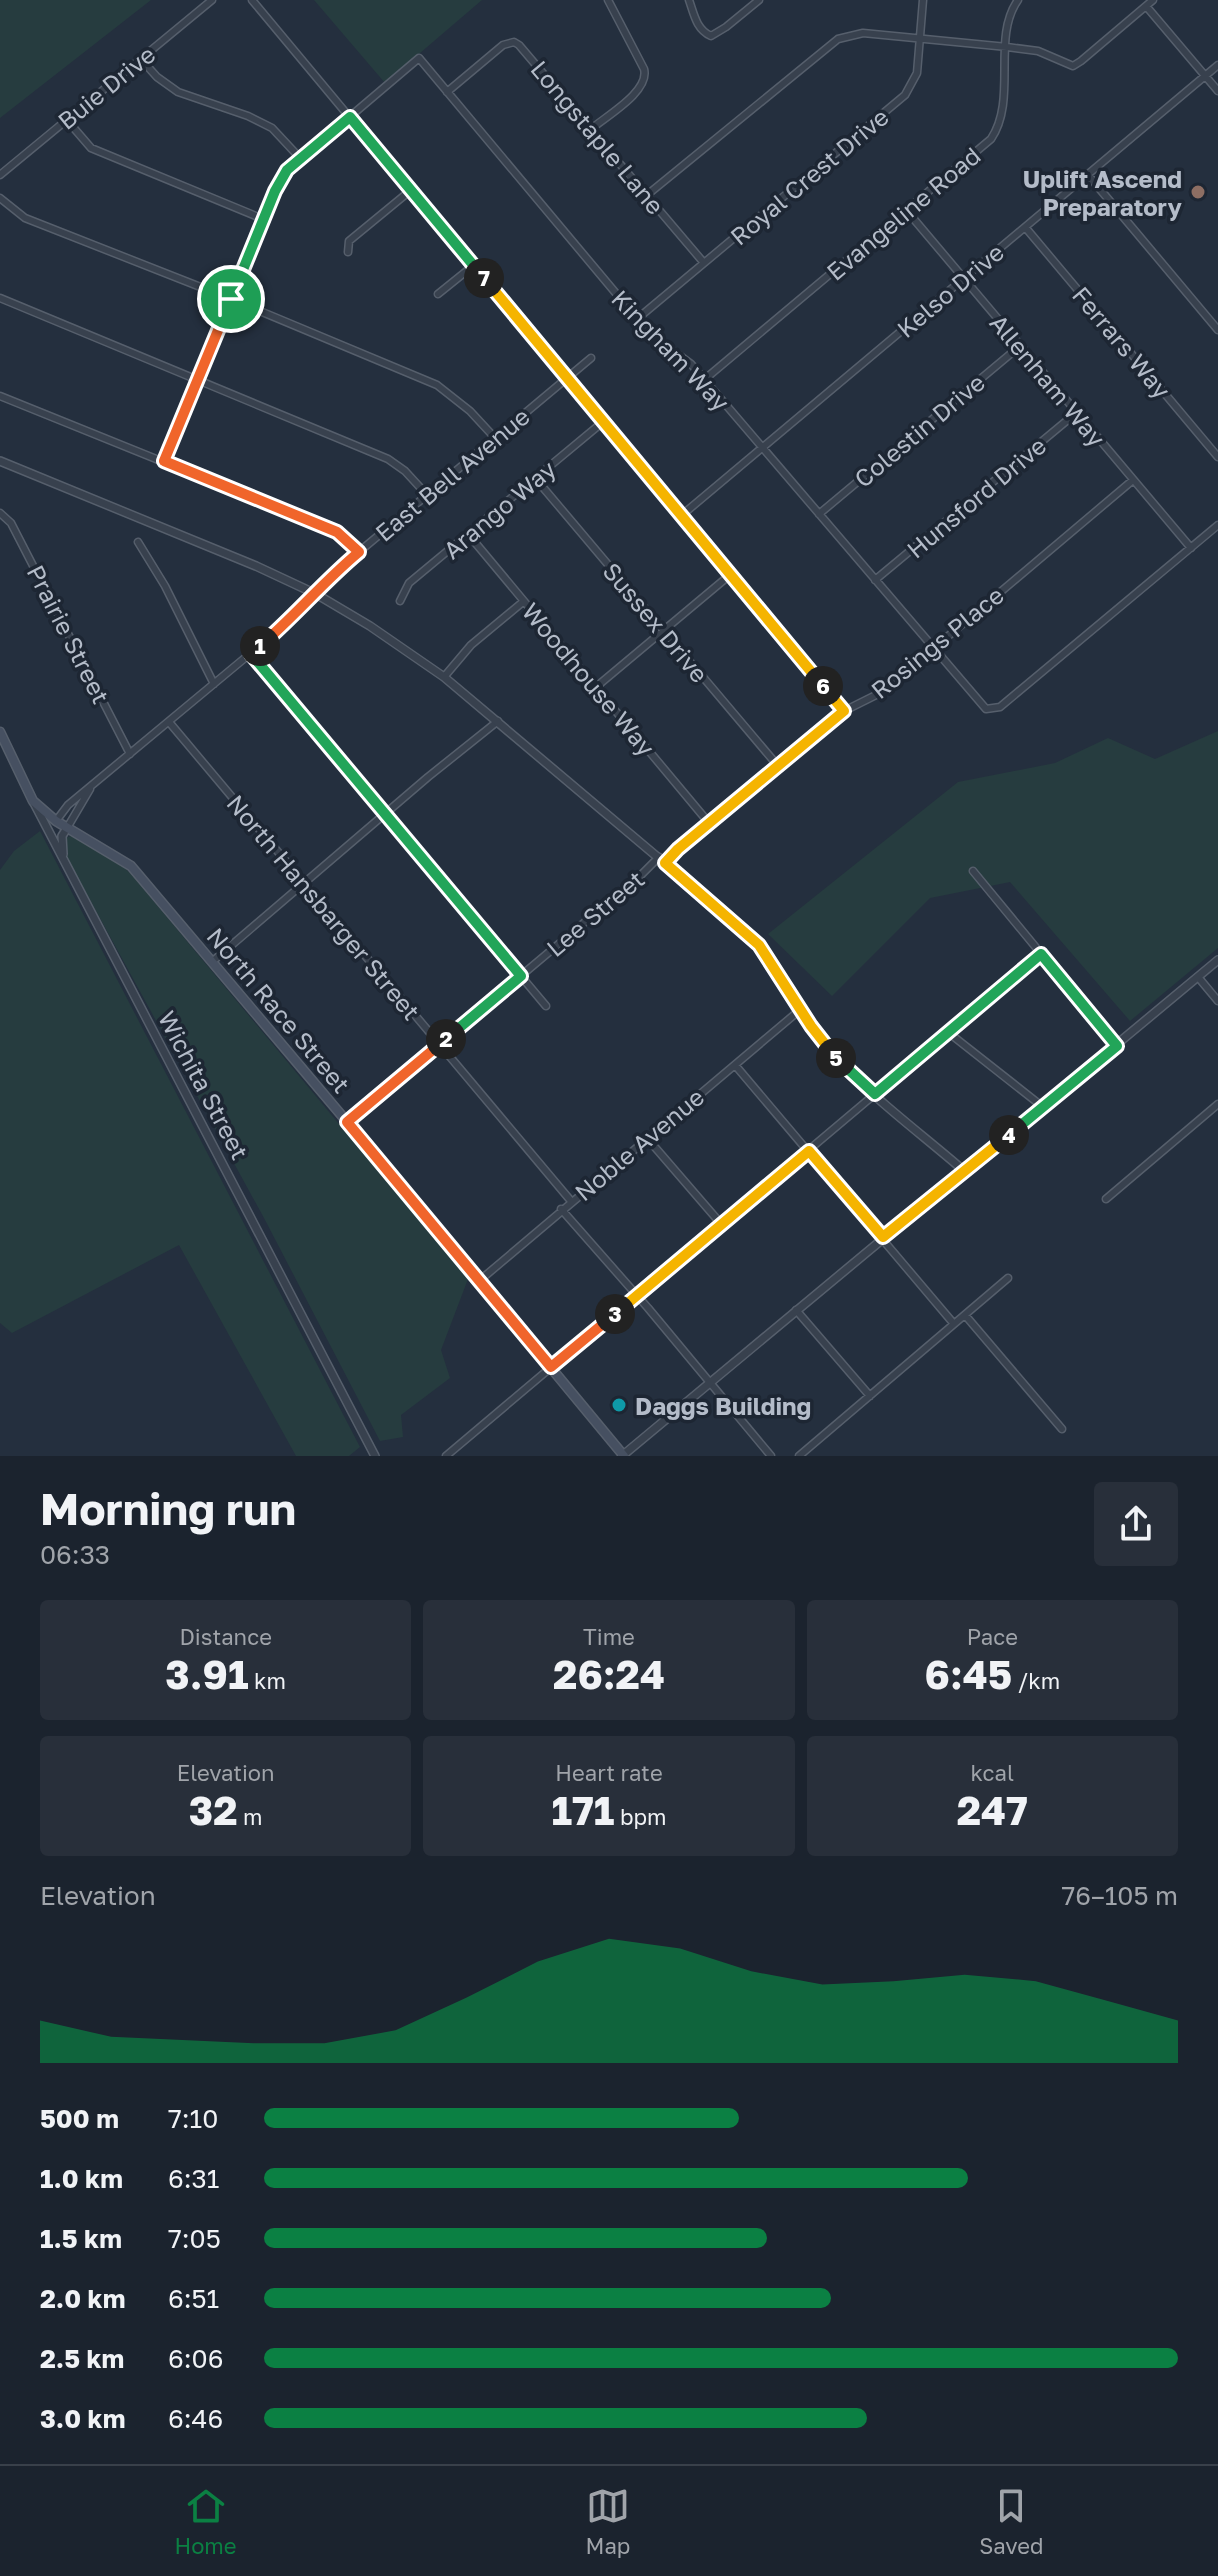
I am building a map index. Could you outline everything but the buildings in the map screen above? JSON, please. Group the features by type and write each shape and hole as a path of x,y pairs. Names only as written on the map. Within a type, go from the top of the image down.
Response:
{"main road":[{"name":"Wichita Street","path":"0,733 33,801"},
{"name":"North Race Street","path":"33,801 56,821 131,866 623,1456"}],"street":[{"name":"Buie Drive","path":"0,175 212,0"},
{"path":"252,0 844,711"},
{"path":"591,129 640,89 646,80 644,69 608,0"},
{"path":"689,0 698,25 711,36 759,0"},
{"name":"Royal Crest Drive","path":"637,319 905,95 917,73 923,0"},
{"name":"Evangeline Road","path":"705,379 983,147 997,131 1003,114 1010,15 1018,0"},
{"path":"647,195 838,39 863,33 1007,47 1038,51 1073,66 1153,0"},
{"path":"1146,6 1218,91"},
{"name":"Longstaple Lane","path":"447,92 503,45 514,42 524,49 704,263"},
{"path":"140,58 157,77 178,92 248,116 272,128 300,158"},
{"name":"Kingham Way","path":"350,117 419,58 637,319 657,340 684,356 705,379 981,706 990,710 1000,707 1191,548"},
{"name":"Kelso Drive","path":"682,515 1218,65"},
{"path":"164,461 263,219 287,170 350,117"},
{"path":"66,119 82,139 99,152 263,219"},
{"path":"1088,175 1218,330"},
{"path":"348,252 349,241 359,231 411,190"},
{"path":"0,198 25,218 437,385 470,411 495,438"},
{"name":"Allenham Way","path":"907,211 1191,548"},
{"name":"Ferrars Way","path":"1025,227 1218,457"},
{"path":"438,294 474,265"},
{"path":"0,298 388,459 405,471 427,495"},
{"name":"Colestin Drive","path":"819,514 1020,346"},
{"name":"East Bell Avenue","path":"56,821 68,805 91,785 293,618 359,552 591,358"},
{"path":"0,396 337,532 359,552"},
{"name":"Hunsford Drive","path":"875,580 1076,413"},
{"name":"Arango Way","path":"400,601 409,583 604,421"},
{"path":"0,461 256,566 316,594 370,626 444,677 759,945 838,1060 963,1170"},
{"name":"Sussex Drive","path":"535,478 778,766"},
{"name":"Rosings Place","path":"662,860 844,711 882,692 1133,480"},
{"name":"Prairie Street","path":"2,514 11,523 130,754"},
{"path":"1191,548 1218,525"},
{"name":"Woodhouse Way","path":"468,534 709,823"},
{"path":"138,542 165,586 214,684"},
{"path":"596,687 731,574"},
{"path":"444,677 471,645 524,601"},
{"path":"251,654 546,1006"},
{"path":"213,961 498,721"},
{"name":"North Hansbarger Street","path":"169,722 571,1201"},
{"path":"65,864 62,836 91,785"},
{"name":"Wichita Street","path":"33,801 375,1456"},
{"path":"51,840 56,821"},
{"name":"Lee Street","path":"347,1122 662,860"},
{"path":"973,871 1117,1046"},
{"path":"446,1456 1041,954"},
{"path":"623,1456 1218,960"},
{"path":"1198,977 1218,1001"},
{"name":"Noble Avenue","path":"479,1281 801,1009"},
{"path":"949,1033 1043,1107"},
{"path":"735,1065 954,1324"},
{"path":"1106,1199 1218,1104"},
{"path":"647,1138 722,1225"},
{"path":"561,1209 771,1456"},
{"path":"799,1456 1008,1278"},
{"path":"796,1310 870,1396"},
{"path":"965,1315 1062,1429"}],"green space":[{"path":"0,0 151,0 0,118"},
{"path":"314,0 482,0 385,83"},
{"path":"1218,731 1218,948 1130,1021 1010,882 930,898 832,996 768,934 958,782 1055,763 1108,738 1155,759"},
{"path":"40,831 360,1447 349,1456 296,1456 179,1245 12,1333 0,1323 0,870 14,851"},
{"path":"71,836 117,861 131,874 468,1279 441,1350 450,1378 401,1415 403,1437 380,1441 264,1218 67,858 65,838"}],"place":[{"name":"Uplift Ascend Preparatory","path":"1198,192"},
{"name":"Daggs Building","path":"619,1405"}],"route":[{"path":"350,117 844,711 665,863 759,945 823,1042 875,1094 1041,954 1117,1046 883,1237 809,1151 551,1367 347,1122 521,976 251,654 293,618 359,552 337,532 164,461 231,299 275,191 287,170 350,117"}]}
